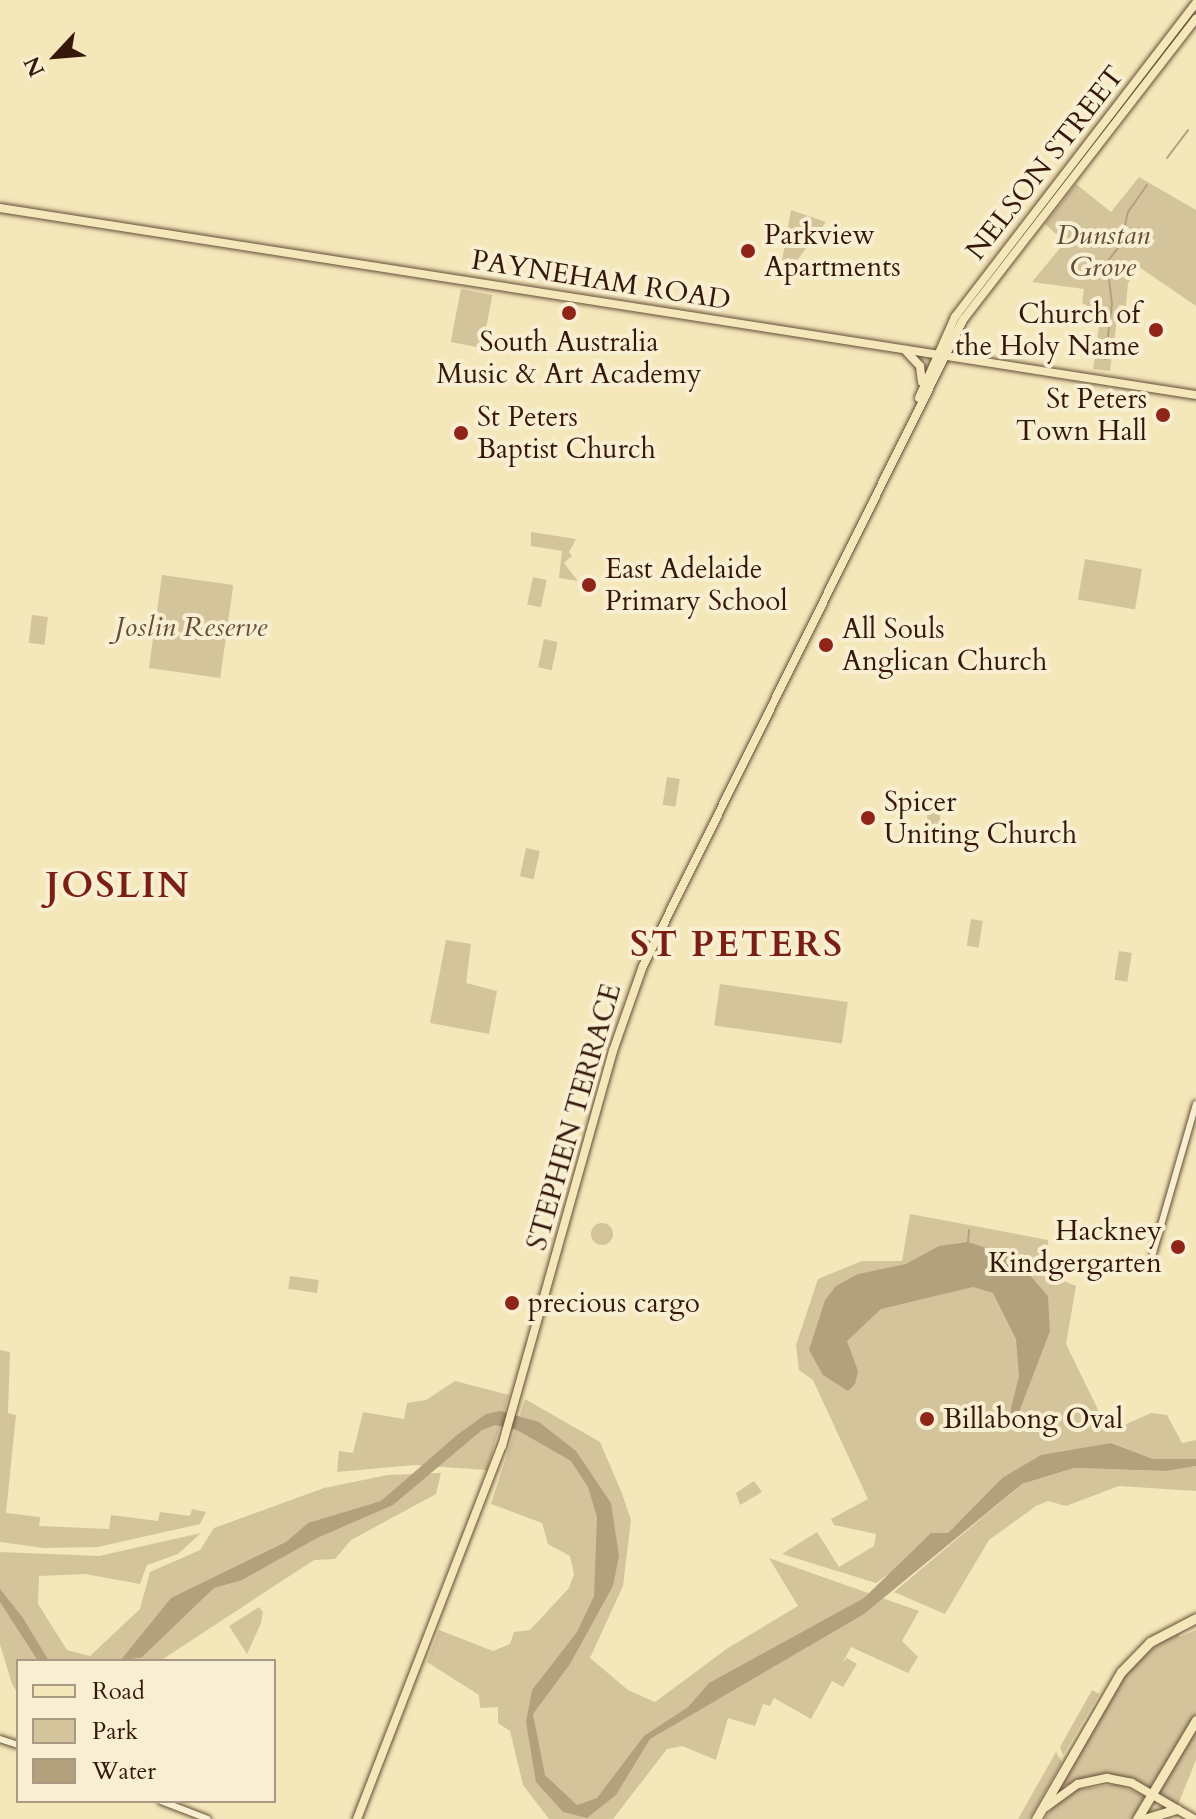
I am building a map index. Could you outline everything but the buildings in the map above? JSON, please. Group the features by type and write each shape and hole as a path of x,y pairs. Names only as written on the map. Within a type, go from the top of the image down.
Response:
{"highway":[{"path":"1036,1819 1121,1672 1150,1642 1196,1618"},
{"path":"1137,1819 1196,1720"},
{"path":"1144,1819 1177,1809"}],"main road":[{"name":"NELSON STREET","path":"1102,134 1195,8"},
{"name":"NELSON STREET","path":"940,355 955,317 988,281 1196,18"},
{"name":"PAYNEHAM ROAD","path":"0,208 1196,395"},
{"path":"905,350 920,366 922,389"},
{"name":"STEPHEN TERRACE","path":"916,410 922,389 940,355"},
{"name":"STEPHEN TERRACE","path":"357,1819 484,1496 516,1397 630,996 940,355"},
{"path":"1036,1819 1051,1800 1078,1784 1107,1778 1151,1794 1194,1819"}],"street":[{"path":"1153,1253 1196,1104"},
{"path":"166,1803 208,1819"}],"green space":[{"name":"Dunstan Grove","path":"1139,177 1196,210 1196,306 1139,267 1128,283 1126,306 1119,305 1110,371 1093,369 1101,313 1082,303 1084,289 1032,282 1065,242 1045,224 1076,184 1111,212"},
{"path":"791,210 826,222 783,279 779,278"},
{"path":"461,289 492,295 482,348 451,342"},
{"path":"531,532 576,539 569,552 572,556 564,563 578,581 559,578 562,551 531,546"},
{"path":"1085,559 1142,569 1135,609 1078,599"},
{"name":"Joslin Reserve","path":"162,575 233,585 220,678 149,668"},
{"path":"533,577 547,580 541,607 527,604"},
{"path":"32,615 48,617 44,645 29,643"},
{"path":"544,639 558,642 552,670 538,667"},
{"path":"667,777 680,779 675,807 663,805"},
{"path":"928,806 941,807 939,835 926,834"},
{"path":"526,848 540,851 534,879 520,876"},
{"path":"971,919 983,921 979,948 967,946"},
{"path":"446,940 471,944 466,983 497,991 489,1034 430,1023"},
{"path":"1119,951 1132,953 1127,982 1114,980"},
{"path":"720,984 848,1002 842,1044 714,1026"},
{"path":"910,1214 1048,1240 1049,1275 1076,1286 1066,1344 1102,1418 1115,1429 1151,1413 1167,1415 1182,1443 1196,1440 1196,1459 1153,1459 1111,1443 1057,1453 1002,1478 948,1533 932,1533 907,1561 876,1583 782,1554 817,1532 839,1567 874,1546 876,1534 834,1525 831,1519 868,1499 813,1380 799,1370 796,1345 818,1279 862,1261 902,1261"},
{"path":"602,1223 610,1226 613,1234 610,1242 602,1245 594,1242 591,1234 594,1226"},
{"path":"290,1276 319,1280 317,1293 288,1289"},
{"path":"0,1350 10,1352 8,1413 16,1415 6,1513 40,1517 39,1526 109,1529 111,1515 158,1521 160,1512 190,1516 192,1509 206,1512 200,1524 98,1547 44,1548 0,1542"},
{"path":"455,1381 509,1395 487,1470 414,1465 337,1472 339,1451 353,1453 363,1412 404,1419 407,1403 426,1400"},
{"path":"525,1399 600,1442 621,1491 631,1520 623,1586 590,1658 628,1690 655,1702 728,1648 798,1606 769,1558 919,1611 902,1641 918,1657 908,1673 851,1647 843,1662 847,1658 857,1664 843,1687 832,1681 811,1719 774,1698 770,1706 763,1704 755,1726 728,1718 716,1760 682,1746 667,1749 613,1819 549,1819 523,1785 510,1731 498,1723 498,1707 480,1708 479,1695 427,1662 439,1630 493,1651 510,1644 514,1632 530,1630 569,1588 574,1574 570,1556 548,1544 542,1523 491,1504"},
{"path":"1196,1466 1196,1491 1119,1486 1066,1506 1048,1501 1036,1506 989,1540 945,1614 894,1592 1022,1484 1074,1468 1167,1471"},
{"path":"441,1473 436,1494 351,1540 335,1559 314,1560 163,1659 16,1659 16,1691 12,1684 0,1644 0,1552 99,1556 201,1533 178,1554 147,1565 140,1584 85,1574 39,1576 38,1604 67,1650 90,1656 140,1609 150,1572 200,1550 214,1528 324,1488 388,1475"},
{"path":"754,1481 762,1492 740,1505 736,1493"},
{"path":"259,1607 263,1612 261,1623 247,1654 229,1626"},
{"path":"1176,1630 1180,1637 1196,1630 1196,1716 1149,1790 1108,1775 1062,1786 1123,1673"},
{"path":"1092,1690 1099,1694 1063,1755 1060,1747"},
{"path":"1196,1725 1196,1760 1177,1807 1156,1795"},
{"path":"1056,1752 1062,1762 1029,1819 1018,1819"},
{"path":"1118,1784 1145,1796 1132,1819 1045,1819 1056,1802 1073,1790"}],"water":[{"path":"968,1242 1014,1257 1048,1296 1050,1331 1016,1420 1011,1420 1011,1408 1019,1376 1016,1339 993,1293 973,1287 881,1309 847,1341 858,1371 855,1384 848,1391 823,1375 809,1350 825,1300 836,1286 858,1274 906,1264 939,1246"},
{"path":"500,1411 539,1422 576,1451 611,1503 619,1556 613,1586 570,1664 533,1714 545,1775 577,1805 597,1798 644,1736 688,1707 709,1683 864,1598 931,1533 948,1533 1002,1478 1041,1455 1111,1443 1153,1459 1196,1459 1196,1466 1167,1471 1074,1468 1022,1484 864,1614 650,1739 616,1795 587,1818 563,1812 536,1782 526,1722 532,1690 577,1632 594,1596 597,1517 588,1487 571,1461 517,1430 495,1425 482,1430 393,1505 317,1538 242,1580 214,1588 142,1657 122,1659 171,1598 286,1542 308,1523 381,1501 486,1414"},
{"path":"0,1589 23,1618 48,1659 37,1659 0,1602"}],"waterway":[{"path":"1167,158 1188,130"},
{"path":"1105,359 1112,304 1107,262 1121,244 1128,212 1147,185"},
{"path":"968,1242 969,1230"}],"place":[{"name":"Parkview Apartments","path":"748,251"},
{"name":"South Australia Music & Art Academy","path":"569,313"},
{"name":"Church of the Holy Name","path":"1156,330"},
{"name":"St Peters Town Hall","path":"1163,415"},
{"name":"St Peters Baptist Church","path":"461,433"},
{"name":"East Adelaide Primary School","path":"589,585"},
{"name":"All Souls Anglican Church","path":"826,645"},
{"name":"Spicer Uniting Church","path":"868,818"},
{"name":"Hackney Kindgergarten","path":"1178,1247"},
{"name":"precious cargo","path":"512,1303"},
{"name":"Billabong Oval","path":"927,1419"}],"district":[{"name":"JOSLIN","path":"118,886"},
{"name":"ST PETERS","path":"737,945"}]}
